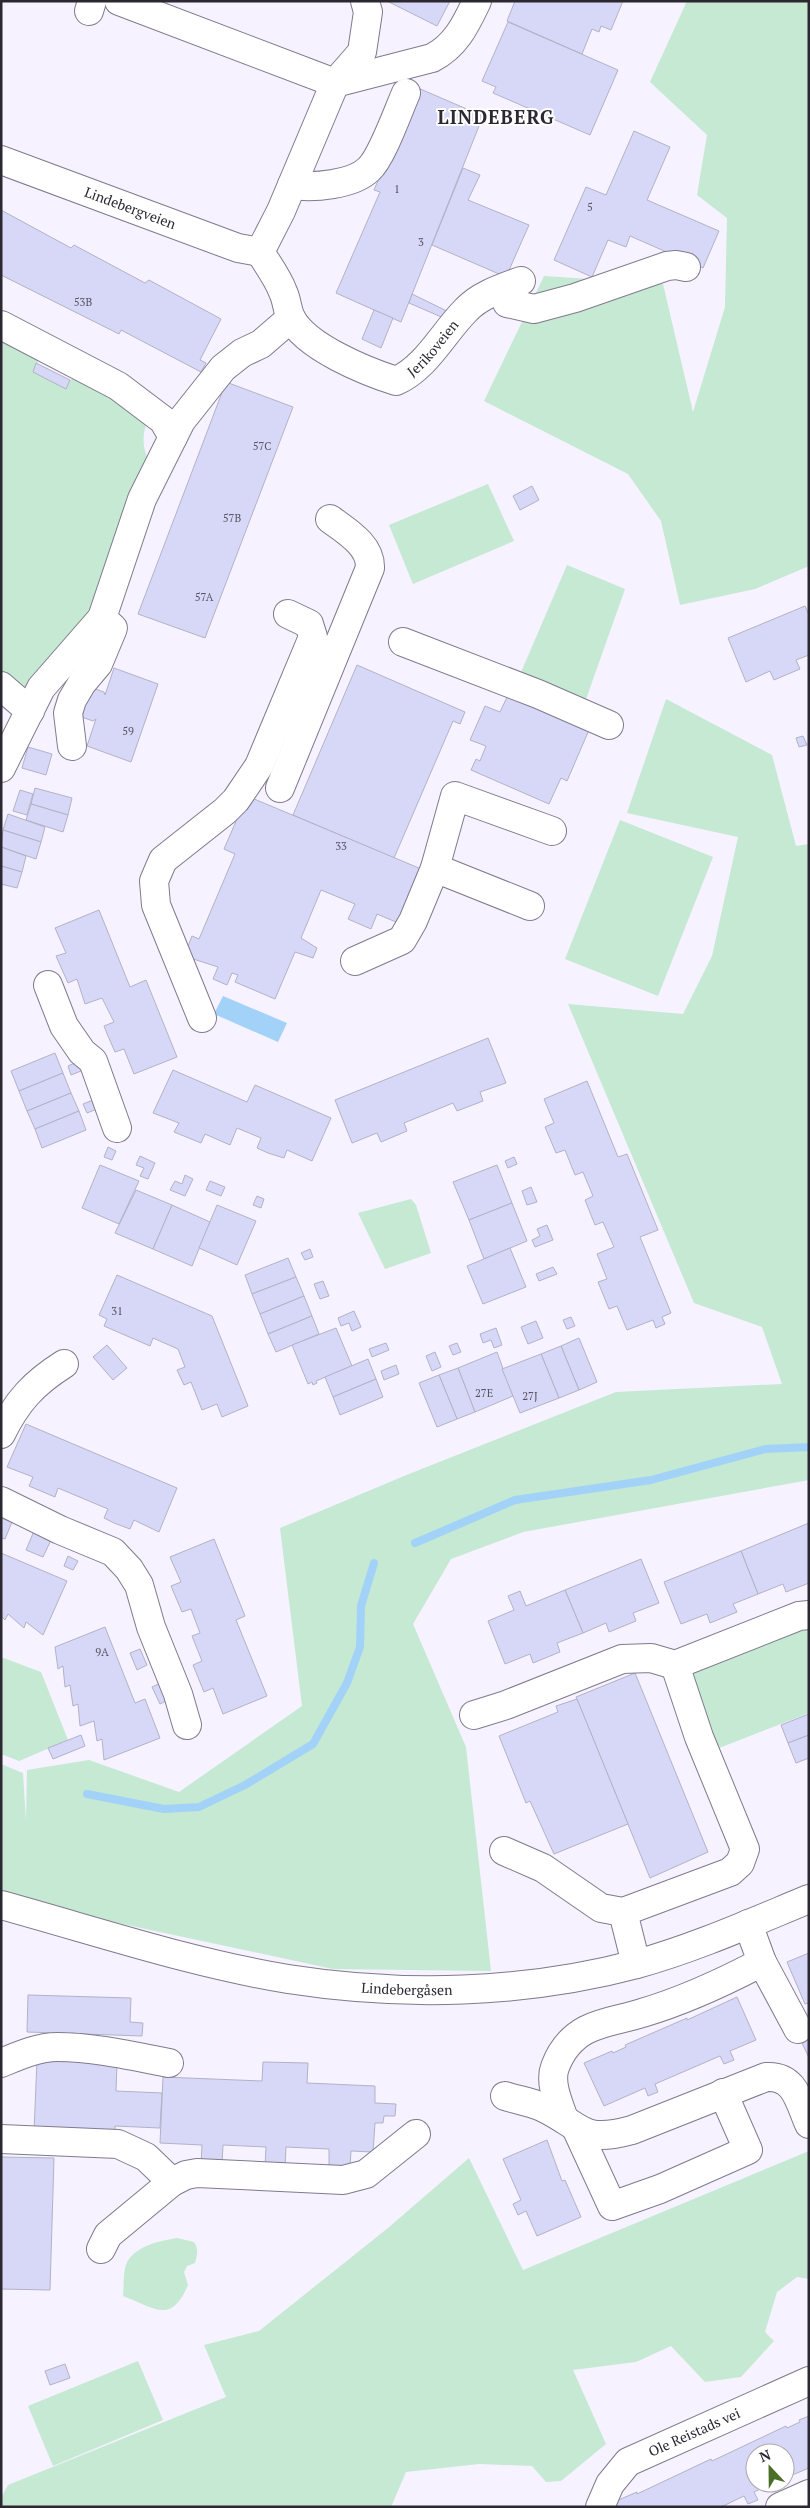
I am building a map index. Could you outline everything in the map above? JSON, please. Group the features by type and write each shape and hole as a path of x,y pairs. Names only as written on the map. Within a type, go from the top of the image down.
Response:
{"street":[{"path":"119,1 158,26 335,83 441,54 460,34 477,1"},
{"path":"260,252 292,186 335,83 362,52 368,12 365,1"},
{"path":"292,186 310,188 323,186 363,174 370,168 406,93"},
{"name":"Lindebergveien","path":"1,160 238,248 260,252"},
{"name":"Jerikoveien","path":"260,252 283,291 291,318 304,336 369,371 396,381 410,375 467,308 496,290 514,292 534,309 575,298 667,266 686,267"},
{"path":"1,768 40,688 102,618 142,499 180,421 223,368 244,352 261,344 291,318"},
{"path":"1,325 118,386 164,420 173,437"},
{"path":"280,788 370,568 370,561 360,544 330,519"},
{"path":"202,1018 156,905 154,881 163,860 236,800 264,758 313,637 309,624 288,614"},
{"path":"72,746 68,713 72,700 82,683 98,664 114,628 102,618"},
{"path":"403,642 538,694 609,726"},
{"path":"1,686 30,711"},
{"path":"355,961 402,940 413,921 435,868 455,796 552,831"},
{"path":"435,868 530,906"},
{"path":"48,984 64,1026 82,1052 93,1061 117,1128"},
{"path":"1,1434 21,1401 40,1378 64,1364"},
{"path":"1,1501 60,1530 113,1552 129,1570 139,1585 151,1627 175,1687 187,1725"},
{"path":"474,1715 506,1705 622,1659 651,1658 675,1665 799,1616 809,1615"},
{"path":"504,1851 543,1868 601,1908 623,1912 730,1872 740,1863 745,1848 698,1737 675,1665"},
{"name":"Lindebergåsen","path":"1,1905 217,1964 289,1979 362,1987 431,1991 500,1988 636,1964 748,1924 809,1899"},
{"path":"623,1912 636,1964"},
{"path":"748,1924 762,1962 798,2028"},
{"path":"723,2093 748,2150 660,2189 612,2206 556,2093 554,2069 562,2051 573,2039 600,2024 642,2013 696,1993 762,1962"},
{"path":"1,2063 37,2050 56,2047 114,2053 169,2063"},
{"path":"505,2096 540,2106 571,2125 595,2136 619,2134 766,2077 785,2078 792,2086 809,2124"},
{"path":"101,2249 108,2235 172,2182 186,2175 197,2173 343,2180 366,2174 416,2134"},
{"path":"1,2139 118,2144 146,2157 172,2182"},
{"name":"Ole Reistads vei","path":"600,2507 610,2484 628,2462 809,2381"},
{"path":"780,2507 809,2494"}],"green space":[{"path":"687,1 809,1 809,566 755,589 680,605 661,521 628,474 484,401 544,276 663,284 693,412 725,307 727,218 697,195 707,135 650,82"},
{"path":"1,333 43,352 33,372 66,388 70,380 84,374 149,417 143,440 150,463 98,612 34,693 1,678"},
{"path":"488,484 514,541 413,584 389,525"},
{"path":"567,565 625,589 585,702 519,677"},
{"path":"666,699 772,755 796,846 809,844 809,1480 523,1532 451,1559 413,1624 466,1747 491,1971 333,1969 113,1922 1,1892 1,1764 23,1773 26,1822 27,1770 89,1760 179,1792 302,1706 280,1528 409,1474 616,1392 782,1384 762,1327 694,1303 568,1004 683,1014 712,956 738,837 627,813"},
{"path":"620,820 713,857 658,996 565,959"},
{"path":"411,1199 416,1205 431,1253 385,1269 358,1213"},
{"path":"809,1624 809,1713 714,1750 693,1676 696,1670"},
{"path":"1,1657 41,1672 68,1740 19,1761 1,1754"},
{"path":"809,2151 809,2279 797,2277 777,2292 765,2332 774,2341 741,2377 705,2382 671,2346 636,2362 573,2370 606,2444 561,2481 546,2482 532,2466 479,2464 406,2472 391,2507 1,2507 1,2498 8,2485 226,2397 204,2345 259,2331 388,2228 469,2158 523,2270"},
{"path":"177,2238 194,2242 197,2252 195,2263 187,2266 184,2272 188,2285 182,2297 175,2305 161,2310 123,2296 124,2272 126,2265 135,2253 148,2246"},
{"path":"138,2361 163,2420 53,2466 28,2406"}],"water":[{"path":"223,996 287,1023 278,1042 214,1014"}],"building":[{"path":"387,1 450,1 437,26"},
{"path":"515,1 623,1 611,30 601,26 599,32 592,29 582,54 507,21"},
{"path":"508,22 618,70 590,135 493,93 496,87 482,81"},
{"path":"418,88 483,116 401,322 336,293 380,192 374,190"},
{"path":"634,131 670,147 647,200 719,231 703,268 630,236 626,247 608,240 592,277 554,260 586,187 606,195"},
{"path":"463,168 480,175 468,200 529,225 506,277 432,245"},
{"path":"1,210 71,248 74,245 145,283 149,280 221,319 200,360 206,363 201,372 121,330 119,334 1,275"},
{"path":"412,294 449,312 446,319 409,303"},
{"path":"374,310 393,318 381,348 362,339"},
{"path":"36,363 70,380 66,389 33,372"},
{"path":"226,382 293,407 205,638 138,614"},
{"path":"532,486 539,500 520,510 513,496"},
{"path":"805,606 809,615 809,655 796,660 800,669 774,680 770,671 746,682 728,638"},
{"path":"357,665 465,712 460,724 453,721 394,858 293,815"},
{"path":"114,668 158,684 131,762 87,746 96,719 93,721 76,715 87,686 104,692 105,695"},
{"path":"508,695 589,730 567,781 561,778 549,804 471,770 476,759 480,761 486,746 470,740 485,706 500,712"},
{"path":"803,736 807,745 799,747 796,738"},
{"path":"28,747 52,754 46,775 22,768"},
{"path":"35,788 72,798 68,815 31,804"},
{"path":"20,790 33,794 27,815 13,811"},
{"path":"247,796 426,871 403,925 377,914 371,929 348,919 355,904 321,890 301,938 317,948 313,958 295,952 275,999 235,982 238,975 232,973 227,985 213,979 218,967 184,956 192,936 199,939 235,854 224,849"},
{"path":"31,804 68,815 63,832 26,820"},
{"path":"8,814 45,827 41,842 3,830"},
{"path":"3,830 41,842 36,859 1,847"},
{"path":"1,847 26,856 22,872 1,866"},
{"path":"1,866 22,872 17,888 1,884"},
{"path":"99,910 130,987 146,980 177,1057 134,1074 124,1049 115,1052 108,1036 104,1026 114,1022 102,998 85,1004 77,979 68,983 56,956 66,953 55,928"},
{"path":"488,1038 506,1083 480,1092 483,1101 457,1111 453,1103 404,1123 407,1131 381,1142 377,1133 352,1143 335,1100"},
{"path":"55,1053 63,1073 19,1091 11,1071"},
{"path":"82,1060 86,1069 71,1075 68,1066"},
{"path":"173,1070 247,1102 255,1085 331,1118 312,1161 287,1150 284,1158 268,1153 257,1148 261,1138 237,1128 230,1145 205,1134 201,1143 174,1132 179,1123 153,1113"},
{"path":"63,1073 71,1093 27,1111 19,1091"},
{"path":"587,1081 618,1157 627,1154 658,1230 640,1237 671,1313 662,1317 665,1324 656,1328 653,1320 627,1330 617,1306 609,1309 598,1282 607,1279 597,1254 614,1247 603,1222 595,1225 585,1200 593,1196 583,1172 575,1175 565,1150 556,1153 545,1127 554,1123 544,1099"},
{"path":"71,1093 79,1111 35,1129 27,1111"},
{"path":"98,1098 102,1107 87,1113 83,1104"},
{"path":"79,1111 86,1130 42,1148 35,1129"},
{"path":"108,1147 116,1151 112,1160 104,1157"},
{"path":"140,1156 155,1163 148,1179 140,1176 144,1168 136,1165"},
{"path":"514,1157 517,1164 508,1168 505,1161"},
{"path":"100,1165 139,1181 119,1224 82,1208"},
{"path":"497,1165 512,1203 469,1220 453,1182"},
{"path":"185,1175 193,1179 185,1196 170,1190 175,1181 182,1184"},
{"path":"210,1181 225,1187 221,1196 206,1190"},
{"path":"531,1187 537,1202 527,1205 522,1191"},
{"path":"136,1190 172,1205 153,1249 115,1233"},
{"path":"257,1196 264,1199 261,1208 253,1205"},
{"path":"512,1203 527,1241 484,1259 469,1220"},
{"path":"172,1205 210,1222 192,1266 153,1249"},
{"path":"217,1205 256,1221 237,1265 199,1248"},
{"path":"547,1225 553,1240 535,1247 532,1240 540,1236 537,1229"},
{"path":"510,1248 526,1287 483,1304 467,1266"},
{"path":"310,1249 313,1257 305,1260 301,1253"},
{"path":"288,1258 296,1277 252,1294 245,1275"},
{"path":"553,1267 557,1274 539,1281 536,1274"},
{"path":"117,1275 212,1316 248,1406 222,1417 217,1404 202,1410 191,1382 184,1385 177,1370 185,1367 178,1349 153,1338 150,1346 104,1326 107,1319 99,1315"},
{"path":"296,1277 304,1296 260,1314 252,1294"},
{"path":"323,1281 329,1296 320,1299 314,1284"},
{"path":"304,1296 312,1316 268,1334 260,1314"},
{"path":"354,1311 361,1327 352,1331 349,1323 341,1326 338,1318"},
{"path":"312,1316 319,1334 276,1352 268,1334"},
{"path":"571,1317 575,1326 567,1329 563,1320"},
{"path":"536,1321 543,1338 528,1344 521,1327"},
{"path":"336,1328 352,1366 316,1381 317,1383 313,1385 312,1382 308,1384 292,1345"},
{"path":"496,1328 502,1345 494,1348 491,1340 483,1343 480,1334"},
{"path":"579,1338 597,1382 579,1390 561,1346"},
{"path":"386,1343 389,1350 372,1357 369,1349"},
{"path":"457,1343 461,1352 453,1355 449,1346"},
{"path":"107,1345 127,1368 113,1380 93,1357"},
{"path":"561,1346 579,1390 559,1398 541,1354"},
{"path":"435,1352 441,1367 432,1371 426,1356"},
{"path":"497,1352 513,1396 475,1412 458,1368"},
{"path":"541,1354 559,1398 520,1413 502,1369"},
{"path":"368,1359 376,1379 333,1397 325,1377"},
{"path":"396,1365 399,1374 384,1380 381,1371"},
{"path":"458,1368 475,1412 457,1419 439,1375"},
{"path":"439,1375 457,1419 437,1427 419,1383"},
{"path":"376,1379 383,1397 340,1415 333,1397"},
{"path":"26,1424 177,1488 159,1532 134,1520 130,1529 114,1523 104,1518 108,1509 58,1488 55,1497 29,1486 33,1477 7,1467"},
{"path":"1,1518 12,1522 5,1539 1,1538"},
{"path":"809,1523 809,1583 786,1592 783,1584 758,1594 741,1551"},
{"path":"34,1531 52,1538 43,1557 26,1550"},
{"path":"214,1539 245,1616 236,1620 267,1696 223,1714 213,1688 204,1692 193,1665 202,1661 192,1636 200,1633 191,1609 182,1612 171,1586 181,1582 170,1557"},
{"path":"741,1551 758,1594 733,1604 737,1612 710,1623 707,1614 681,1624 664,1582"},
{"path":"1,1553 67,1581 43,1635 26,1622 24,1628 8,1614 5,1620 1,1616"},
{"path":"68,1556 78,1561 73,1570 64,1566"},
{"path":"641,1559 659,1603 633,1613 636,1621 609,1632 606,1623 583,1633 565,1590"},
{"path":"565,1590 583,1633 557,1643 560,1652 533,1663 530,1654 505,1664 488,1621 514,1610 508,1596 520,1591 526,1606"},
{"path":"105,1627 135,1703 145,1699 160,1738 104,1760 102,1739 97,1741 94,1721 80,1726 78,1704 73,1706 70,1685 65,1687 63,1666 58,1669 55,1647"},
{"path":"140,1649 147,1665 137,1670 130,1653"},
{"path":"635,1673 708,1852 650,1878 576,1697"},
{"path":"163,1682 170,1699 160,1704 152,1687"},
{"path":"577,1699 628,1824 554,1854 530,1801 526,1803 499,1736 558,1712 556,1706"},
{"path":"809,1714 809,1735 788,1743 781,1725"},
{"path":"81,1735 85,1746 53,1759 48,1748"},
{"path":"809,1735 809,1758 796,1763 788,1743"},
{"path":"809,1953 809,2003 805,2004 787,1962"},
{"path":"28,1995 131,1998 130,2022 143,2023 142,2036 27,2032"},
{"path":"737,1997 756,2040 730,2051 734,2060 724,2064 720,2056 655,2084 658,2092 648,2096 645,2088 604,2106 584,2063 612,2051 613,2053 626,2047 625,2045"},
{"path":"809,2026 809,2058 797,2032"},
{"path":"37,2060 117,2063 116,2091 162,2093 160,2128 115,2126 115,2135 34,2132"},
{"path":"263,2062 308,2063 307,2083 375,2086 375,2103 396,2104 395,2116 384,2116 383,2123 375,2123 373,2152 351,2151 350,2167 329,2166 329,2149 286,2147 285,2167 265,2166 266,2147 223,2145 222,2164 201,2164 202,2145 160,2143 163,2077 262,2081"},
{"path":"547,2140 562,2181 565,2180 581,2217 537,2236 526,2211 518,2215 513,2204 521,2200 503,2159"},
{"path":"1,2157 54,2158 50,2290 1,2289"},
{"path":"65,2364 70,2378 50,2385 45,2371"},
{"path":"809,2416 809,2468 795,2474 795,2443 750,2443 786,2426 787,2428 800,2422 799,2420"},
{"path":"745,2445 745,2493 754,2493 758,2500 748,2504 744,2496 721,2507 611,2507 609,2504 637,2492 637,2494 711,2459 712,2461"}],"waterway":[{"path":"415,1543 515,1500 651,1480 765,1449 809,1447"},
{"path":"87,1794 164,1809 199,1807 245,1785 313,1744 347,1683 360,1647 361,1606 374,1563"}],"district":[{"name":"LINDEBERG","path":"496,117"}]}
